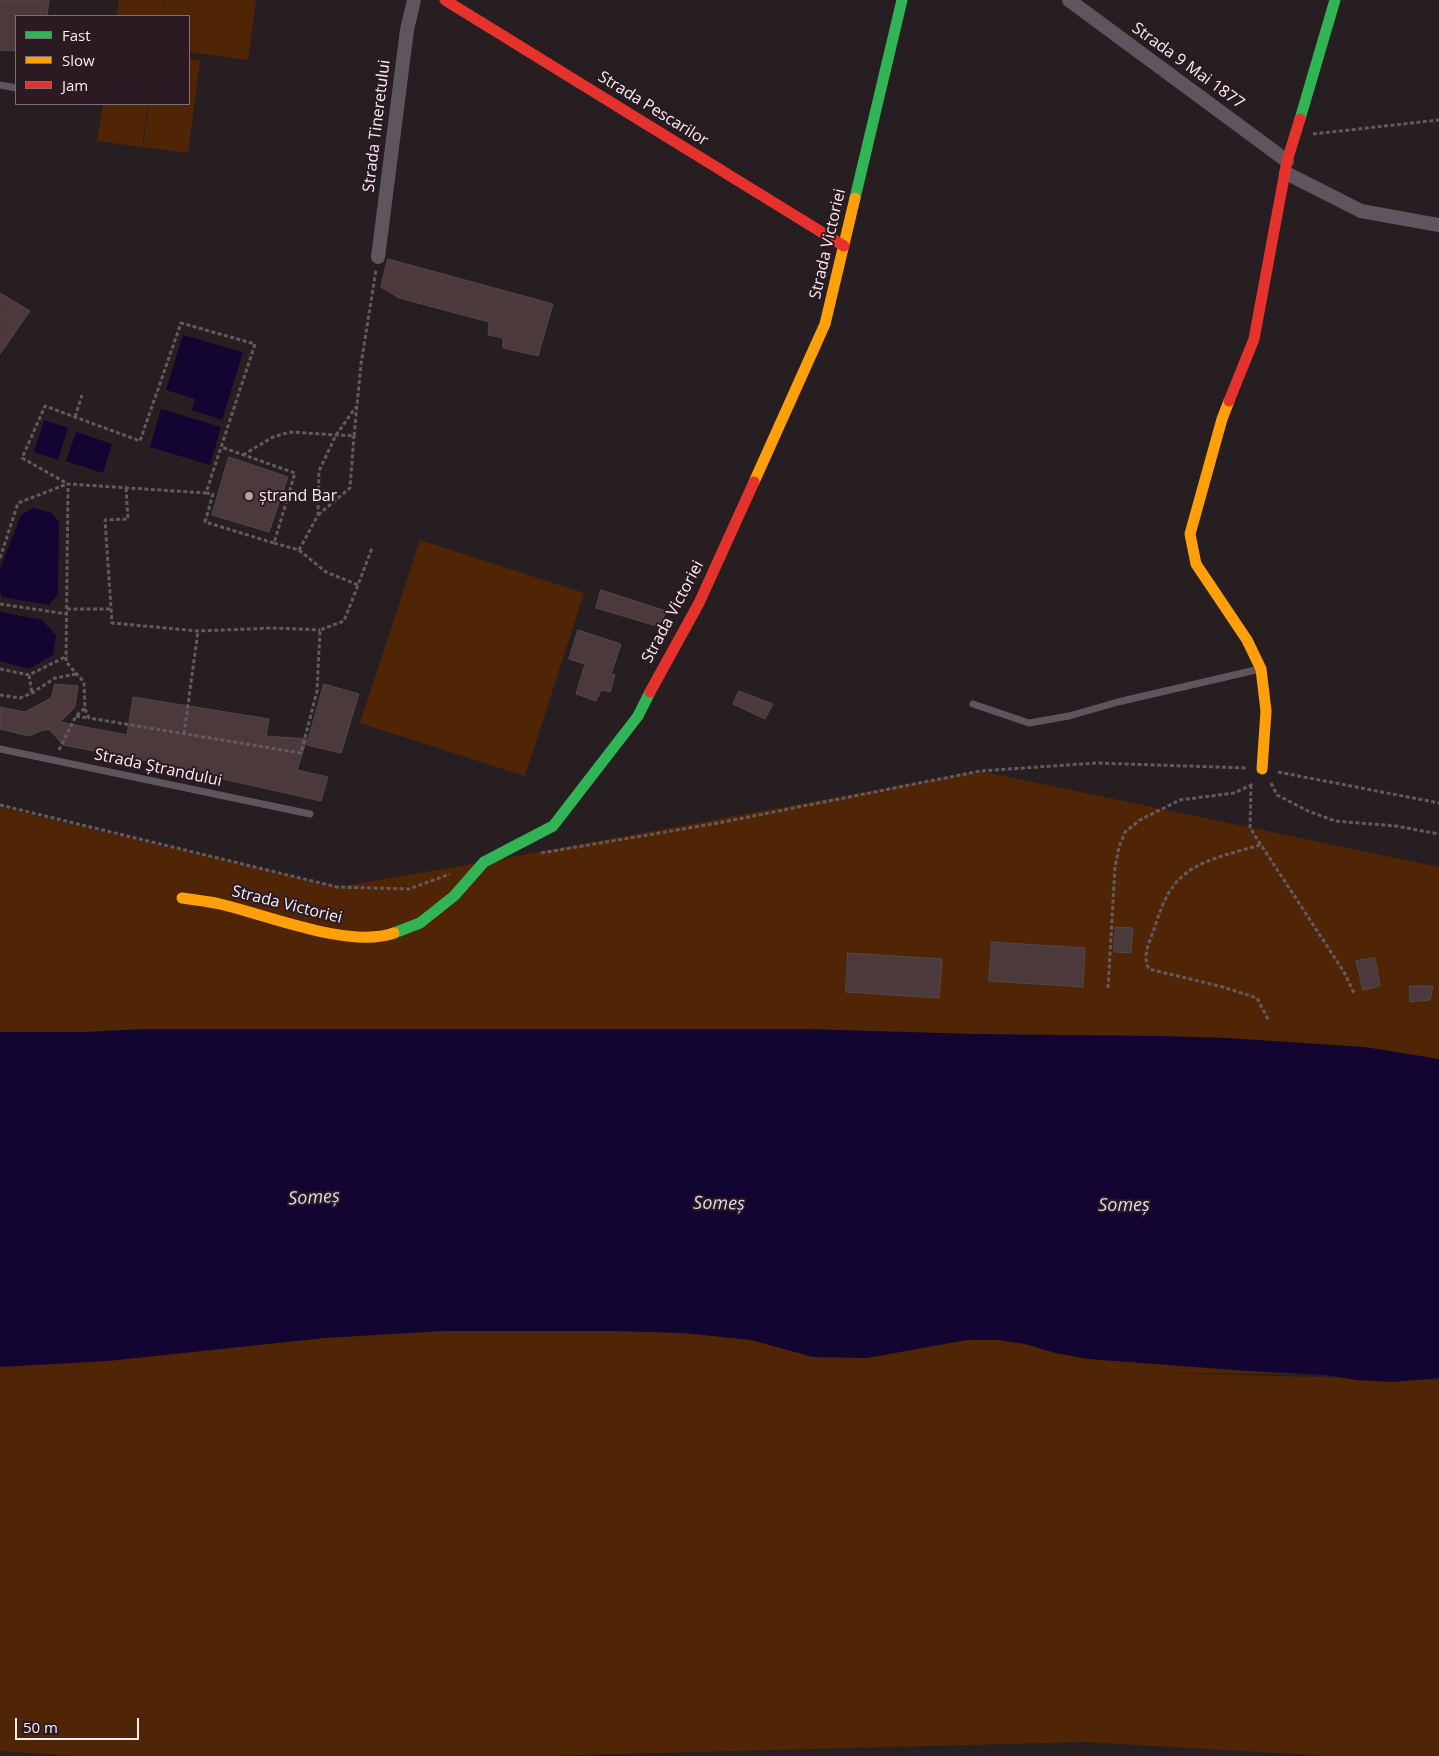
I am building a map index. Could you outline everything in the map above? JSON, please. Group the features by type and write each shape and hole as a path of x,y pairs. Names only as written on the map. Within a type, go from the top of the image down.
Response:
{"street":[{"name":"Strada Tineretului","path":"378,257 407,30 414,0"},
{"name":"Strada Pescarilor","path":"445,0 844,246"},
{"name":"Strada Victoriei","path":"182,898 219,904 342,937 385,936 420,923 454,896 484,862 534,838 553,826 638,716 661,670 699,603 825,324 902,0"},
{"name":"Strada 9 Mai 1877","path":"1068,0 1286,167 1361,211 1439,225"},
{"path":"1262,769 1266,711 1261,669 1247,640 1196,564 1190,534 1222,419 1254,339 1286,167 1335,0"}],"lane":[{"path":"0,84 15,88"},
{"path":"973,704 1029,723 1069,716 1118,702 1261,669"},
{"name":"Strada Ștrandului","path":"0,749 310,814"}],"path":[{"path":"1294,136 1439,120"},
{"path":"299,550 318,515 350,488 361,364 378,257"},
{"path":"68,484 22,458 45,406 140,441 181,322 255,344 206,493"},
{"path":"75,417 82,395"},
{"path":"318,515 320,471 336,435 357,405"},
{"path":"243,455 273,437 290,432 354,436"},
{"path":"221,447 296,473 274,543"},
{"path":"68,484 66,662 84,682 85,708 89,718"},
{"path":"0,558 18,503 68,484 206,493 213,494 205,522 299,550 326,572 358,585"},
{"path":"126,488 128,519 105,520 112,623 198,631 273,628 320,630 344,621 372,548"},
{"path":"318,493 338,497"},
{"path":"0,604 67,614"},
{"path":"67,609 110,609"},
{"path":"76,716 301,753 317,691 320,630"},
{"path":"184,734 198,631"},
{"path":"0,669 29,675 67,656"},
{"path":"0,695 20,698 32,693 55,678 77,674"},
{"path":"29,675 32,693"},
{"path":"55,760 76,716 85,708"},
{"path":"533,854 718,823 980,771 1096,763 1262,769 1439,802"},
{"path":"1262,769 1251,786 1250,828 1344,972 1355,995"},
{"path":"1262,769 1277,794 1308,811 1336,821 1396,826 1439,834"},
{"path":"1108,988 1115,867 1119,847 1125,832 1140,820 1180,800 1234,793 1251,786"},
{"path":"0,805 337,887 409,888 456,872"},
{"path":"1260,845 1211,860 1188,871 1173,886 1159,914 1146,952 1146,963 1149,968 1257,998 1269,1021"}],"shaded area":[{"path":"119,0 164,0 162,15 116,15"},
{"path":"165,0 256,0 248,60 190,52 190,15 162,15"},
{"path":"190,59 200,61 188,153 143,147 149,105 190,105"},
{"path":"103,105 148,105 142,147 97,141"},
{"path":"420,540 584,593 525,776 360,723"},
{"path":"980,771 1439,867 1439,1375 1154,1373 1439,1380 1439,1756 1330,1756 1084,1742 540,1756 77,1756 0,1751 0,807 337,887"}],"water":[{"path":"183,335 243,352 222,420 192,410 195,399 166,390"},
{"path":"161,409 221,427 210,465 150,447"},
{"path":"44,420 68,428 58,460 34,452"},
{"path":"76,432 112,444 103,473 66,461"},
{"path":"33,508 52,513 59,522 58,594 49,605 2,597 0,591 0,569 21,515"},
{"path":"0,612 42,620 56,635 53,655 29,669 0,661"},
{"name":"Someș","path":"144,1029 806,1029 975,1034 1161,1036 1227,1038 1365,1047 1439,1059 1439,1378 1392,1382 1357,1380 1325,1375 1088,1359 1055,1353 1025,1344 998,1340 967,1340 867,1358 813,1357 751,1340 683,1333 615,1331 443,1331 325,1338 108,1361 0,1367 0,1032 84,1032"}],"building":[{"path":"0,0 49,0 47,15 15,15 15,51 0,50"},
{"path":"388,259 553,304 538,356 503,348 503,338 488,335 489,322 399,298 381,287"},
{"path":"0,293 30,311 0,354"},
{"name":"ștrand Bar","path":"229,457 288,477 269,532 212,515"},
{"path":"601,590 666,611 660,627 596,608"},
{"path":"578,630 621,644 611,674 615,675 610,692 601,690 596,701 576,694 585,664 569,659"},
{"path":"55,684 78,686 75,707 60,722 127,735 133,697 269,719 266,736 307,739 297,770 328,777 321,801 174,768 174,766 63,745 50,730 43,730 29,736 0,729 0,707 25,712 51,698"},
{"path":"324,684 359,694 341,753 307,745"},
{"path":"739,691 773,704 765,719 733,704"},
{"path":"1116,927 1133,928 1131,953 1114,952"},
{"path":"992,942 1085,948 1083,987 989,981"},
{"path":"848,953 942,959 939,998 846,992"},
{"path":"1375,958 1380,986 1363,990 1356,961"},
{"path":"1410,986 1433,986 1430,1000 1410,1002"}],"traffic: fast":[{"path":"855,198 902,0"},
{"path":"1300,119 1335,0"},
{"path":"394,933 420,923 454,896 484,862 553,826 638,716 650,692"}],"traffic: slow":[{"path":"754,482 825,324 855,198"},
{"path":"1229,401 1222,419 1190,534 1196,564 1247,640 1261,669 1266,711 1262,769"},
{"path":"182,898 220,904 332,934 376,937 394,933"}],"traffic: jam":[{"path":"445,0 844,246"},
{"path":"1229,401 1254,339 1287,161 1300,119"},
{"path":"650,692 699,603 754,482"}],"place":[{"name":"ștrand Bar","path":"249,496"}]}
